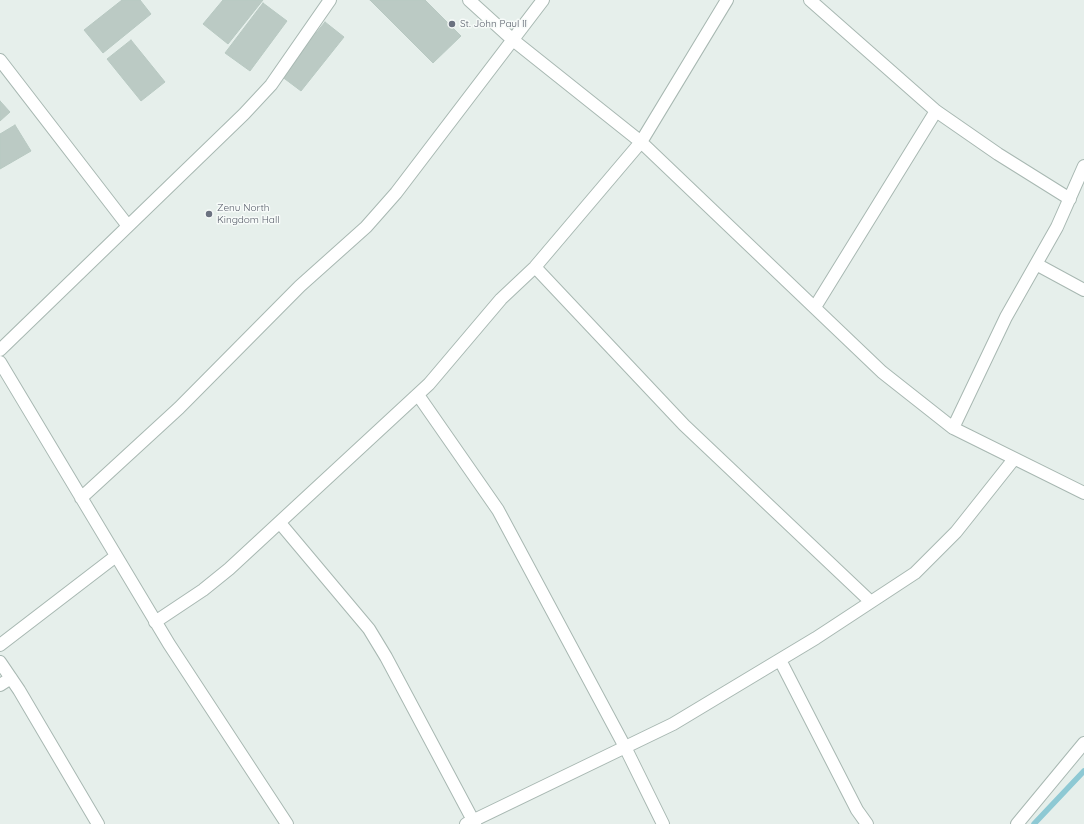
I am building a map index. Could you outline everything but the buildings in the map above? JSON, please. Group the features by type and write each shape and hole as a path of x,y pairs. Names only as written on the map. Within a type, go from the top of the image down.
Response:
{"street":[{"path":"0,350 244,114 271,85 330,0"},
{"path":"469,0 513,40 641,142 882,372 953,428 1084,493"},
{"path":"81,498 179,408 300,286 366,226 396,193 543,0"},
{"path":"155,622 203,590 280,523 418,395 500,299 534,267 641,142 727,0"},
{"path":"810,0 936,111 998,154 1070,199"},
{"path":"0,60 128,226"},
{"path":"815,307 936,111"},
{"path":"953,428 1006,317 1057,228 1084,166"},
{"path":"1036,264 1084,290"},
{"path":"534,267 684,425 871,602"},
{"path":"0,362 155,622 287,824"},
{"path":"418,395 498,510 625,747 663,824"},
{"path":"280,523 369,629 386,657 471,823 673,724 780,660 915,573 956,532 1014,459"},
{"path":"0,645 116,556"},
{"path":"780,660 857,810 867,824"},
{"path":"0,662 98,824"},
{"path":"0,685 11,678"},
{"path":"1017,824 1084,743"}],"waterway":[{"path":"1034,824 1084,771"}],"place":[{"name":"St. John Paul II","path":"452,24"},
{"name":"Zenu North Kingdom Hall","path":"209,214"}]}
